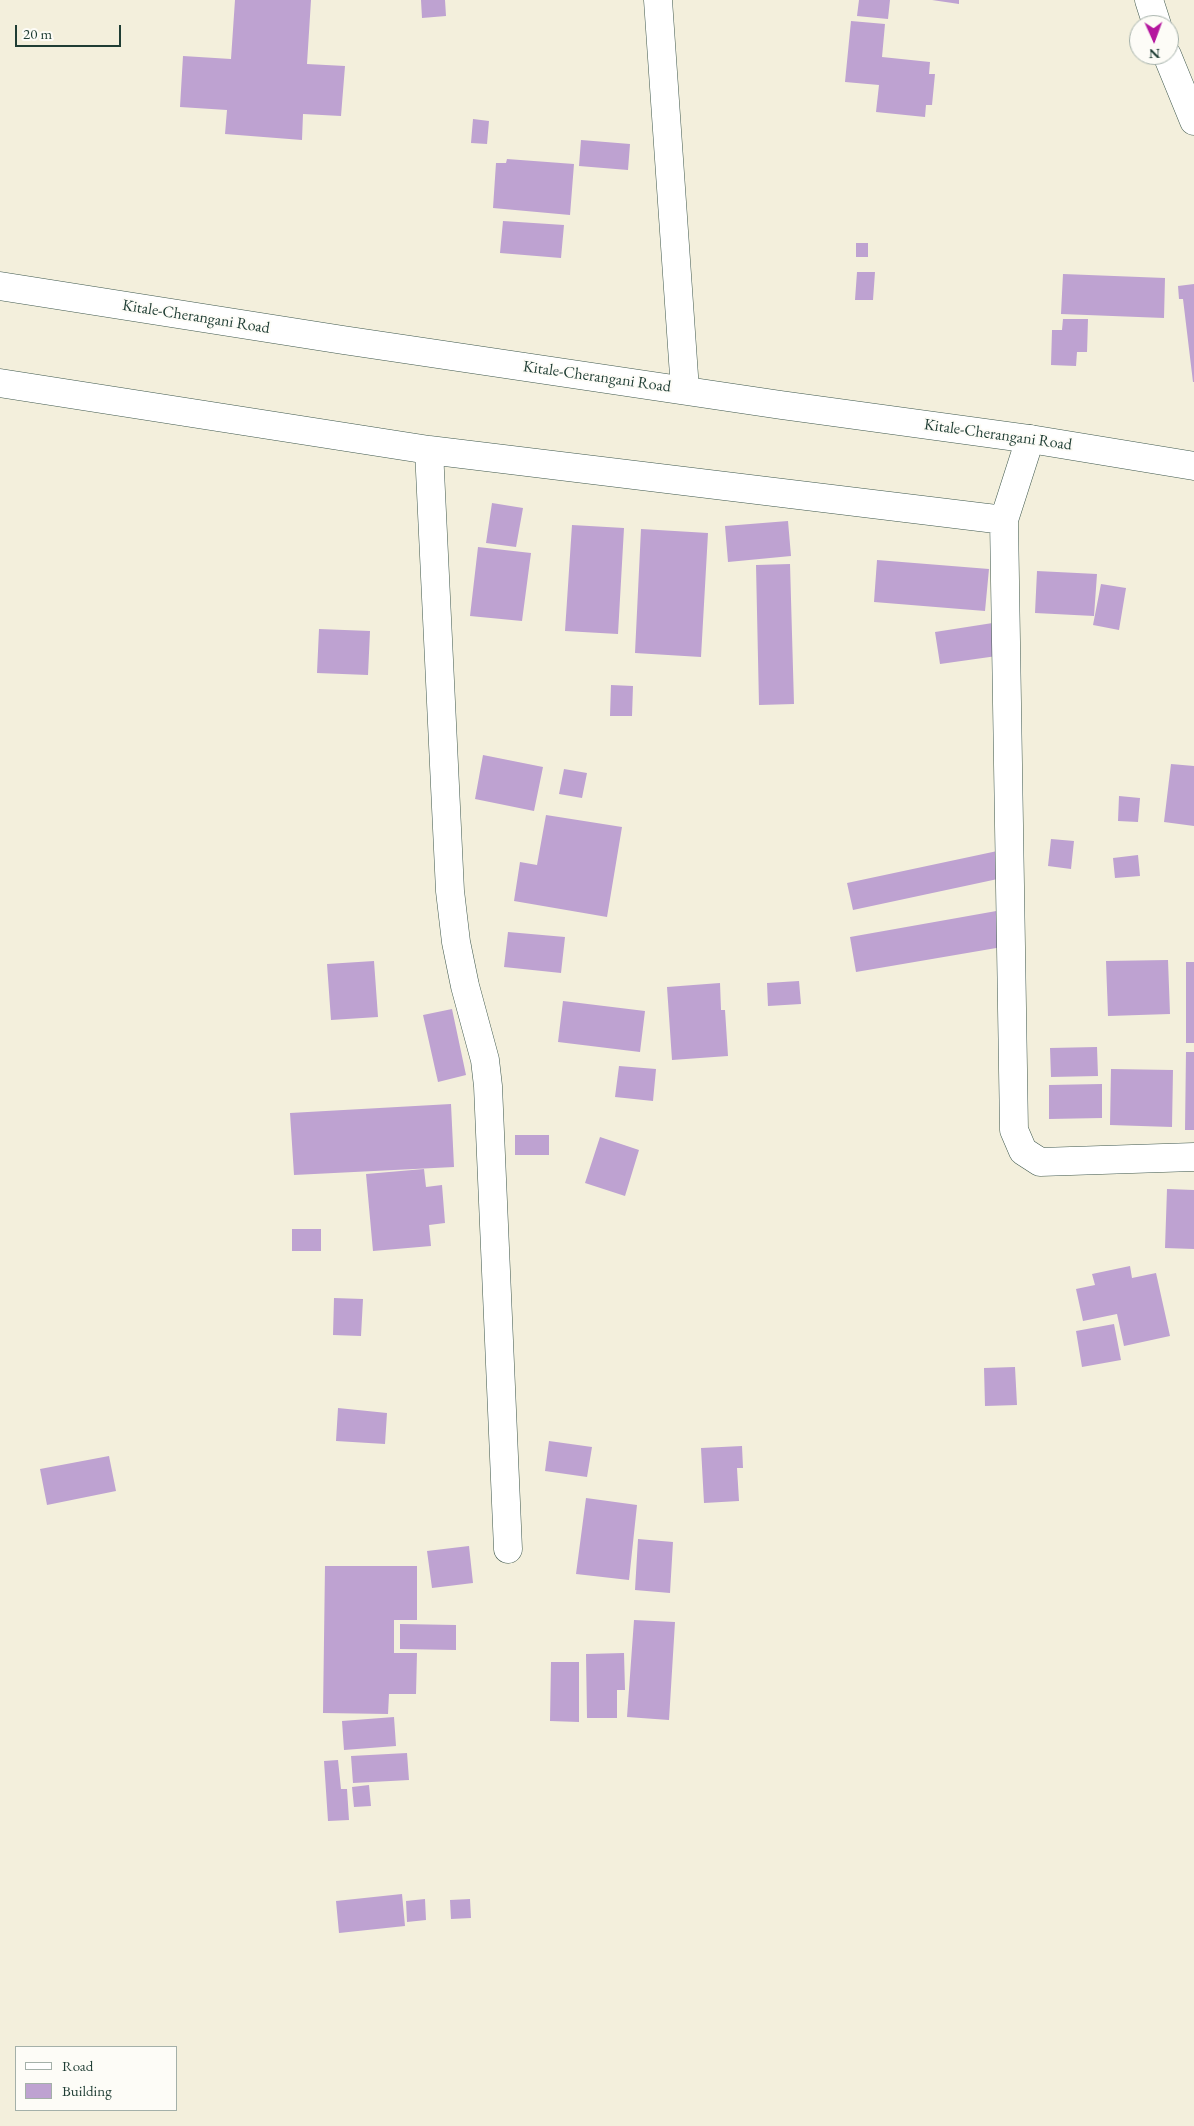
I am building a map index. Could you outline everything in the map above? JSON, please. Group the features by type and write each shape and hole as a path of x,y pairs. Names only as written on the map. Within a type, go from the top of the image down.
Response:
{"street":[{"path":"658,0 685,390"},
{"path":"1149,0 1154,15"},
{"path":"1178,65 1194,121"},
{"name":"Kitale-Cherangani Road","path":"0,286 685,390 1030,439 1194,466"},
{"path":"0,383 429,450 1004,520"},
{"path":"1030,439 1004,520 1014,1130 1023,1150 1040,1162 1194,1157"},
{"path":"429,450 450,891 458,951 465,986 485,1060 488,1086 508,1548"}],"building":[{"path":"235,0 311,0 307,64 345,66 341,116 303,114 302,140 225,134 227,110 180,107 183,56 231,59"},
{"path":"421,0 445,0 446,16 422,18"},
{"path":"859,0 890,0 888,19 857,16"},
{"path":"932,0 959,0 959,4"},
{"path":"851,21 885,24 882,57 930,62 929,74 935,74 932,105 926,105 925,117 876,112 879,85 845,82"},
{"path":"473,119 489,121 487,144 471,143"},
{"path":"581,140 630,144 628,170 579,166"},
{"path":"507,159 574,164 570,215 493,208 496,163 506,163"},
{"path":"503,221 564,225 561,258 500,253"},
{"path":"856,243 868,243 868,257 856,257"},
{"path":"857,272 875,272 873,300 855,300"},
{"path":"1063,274 1165,278 1164,318 1061,314"},
{"path":"1194,284 1193,382 1183,299 1179,299 1178,286"},
{"path":"1063,319 1088,319 1087,352 1077,352 1076,366 1051,365 1052,330 1062,330"},
{"path":"492,503 523,508 516,547 486,543"},
{"path":"788,521 791,556 728,562 725,526"},
{"path":"572,525 624,528 618,634 565,631"},
{"path":"641,529 708,533 701,657 635,653"},
{"path":"478,547 531,553 522,621 470,616"},
{"path":"877,560 989,569 985,611 874,602"},
{"path":"790,564 794,704 759,705 756,565"},
{"path":"1037,571 1097,574 1094,616 1035,613"},
{"path":"1101,584 1126,588 1119,630 1093,625"},
{"path":"999,622 1004,655 940,664 935,632"},
{"path":"319,629 370,631 368,675 317,673"},
{"path":"611,685 633,686 632,716 610,716"},
{"path":"483,755 543,767 534,811 475,799"},
{"path":"1171,764 1194,766 1194,826 1164,822"},
{"path":"564,769 587,773 582,798 559,794"},
{"path":"1119,796 1140,798 1138,822 1118,821"},
{"path":"546,815 622,827 607,917 514,901 520,862 537,865"},
{"path":"1051,839 1074,841 1071,869 1048,866"},
{"path":"1002,850 1007,877 853,910 847,883"},
{"path":"1138,855 1140,876 1115,878 1113,858"},
{"path":"1002,910 1008,946 856,972 850,937"},
{"path":"508,932 565,937 561,973 504,967"},
{"path":"1168,960 1170,1014 1108,1016 1106,961"},
{"path":"374,961 378,1017 331,1020 327,964"},
{"path":"1186,962 1194,962 1194,1043 1186,1043"},
{"path":"799,981 801,1004 768,1006 767,983"},
{"path":"720,983 721,1010 725,1010 728,1056 672,1060 667,987"},
{"path":"563,1001 645,1011 640,1052 558,1042"},
{"path":"452,1009 466,1075 438,1082 423,1015"},
{"path":"1097,1047 1098,1076 1051,1077 1050,1048"},
{"path":"1186,1052 1194,1052 1194,1130 1185,1130"},
{"path":"619,1066 656,1069 653,1101 615,1097"},
{"path":"1111,1069 1173,1070 1172,1127 1110,1125"},
{"path":"1102,1084 1102,1118 1049,1119 1049,1085"},
{"path":"451,1104 454,1167 294,1175 290,1113"},
{"path":"515,1135 549,1135 549,1155 515,1155"},
{"path":"600,1137 639,1150 625,1196 585,1183"},
{"path":"424,1169 426,1187 442,1185 445,1223 429,1225 431,1246 373,1251 366,1174"},
{"path":"1167,1189 1194,1190 1194,1249 1165,1248"},
{"path":"292,1229 321,1229 321,1251 292,1251"},
{"path":"1130,1266 1132,1278 1156,1273 1170,1336 1124,1346 1117,1314 1083,1321 1076,1289 1095,1285 1092,1274"},
{"path":"334,1298 363,1299 361,1336 333,1335"},
{"path":"1114,1324 1121,1360 1082,1367 1076,1331"},
{"path":"1015,1367 1017,1405 985,1406 984,1368"},
{"path":"338,1408 387,1413 385,1444 336,1441"},
{"path":"549,1441 592,1447 587,1477 545,1471"},
{"path":"742,1446 743,1468 737,1468 739,1501 704,1503 701,1448"},
{"path":"109,1456 116,1491 47,1505 40,1469"},
{"path":"586,1498 637,1505 629,1580 576,1574"},
{"path":"638,1539 673,1542 670,1593 635,1590"},
{"path":"469,1546 473,1583 432,1588 427,1551"},
{"path":"325,1566 417,1566 417,1620 394,1620 394,1653 417,1653 416,1694 389,1694 388,1714 323,1713"},
{"path":"634,1620 675,1622 669,1720 627,1717"},
{"path":"400,1624 456,1625 456,1650 400,1649"},
{"path":"624,1653 625,1690 617,1690 617,1718 587,1718 586,1654"},
{"path":"551,1662 579,1662 579,1722 550,1721"},
{"path":"394,1717 396,1746 344,1750 342,1721"},
{"path":"407,1753 409,1780 353,1783 351,1756"},
{"path":"338,1760 341,1789 347,1789 349,1820 328,1821 324,1761"},
{"path":"369,1785 371,1806 354,1807 352,1787"},
{"path":"402,1894 405,1926 339,1933 336,1901"},
{"path":"425,1899 426,1920 407,1922 406,1901"},
{"path":"470,1899 471,1918 451,1919 450,1900"}]}
